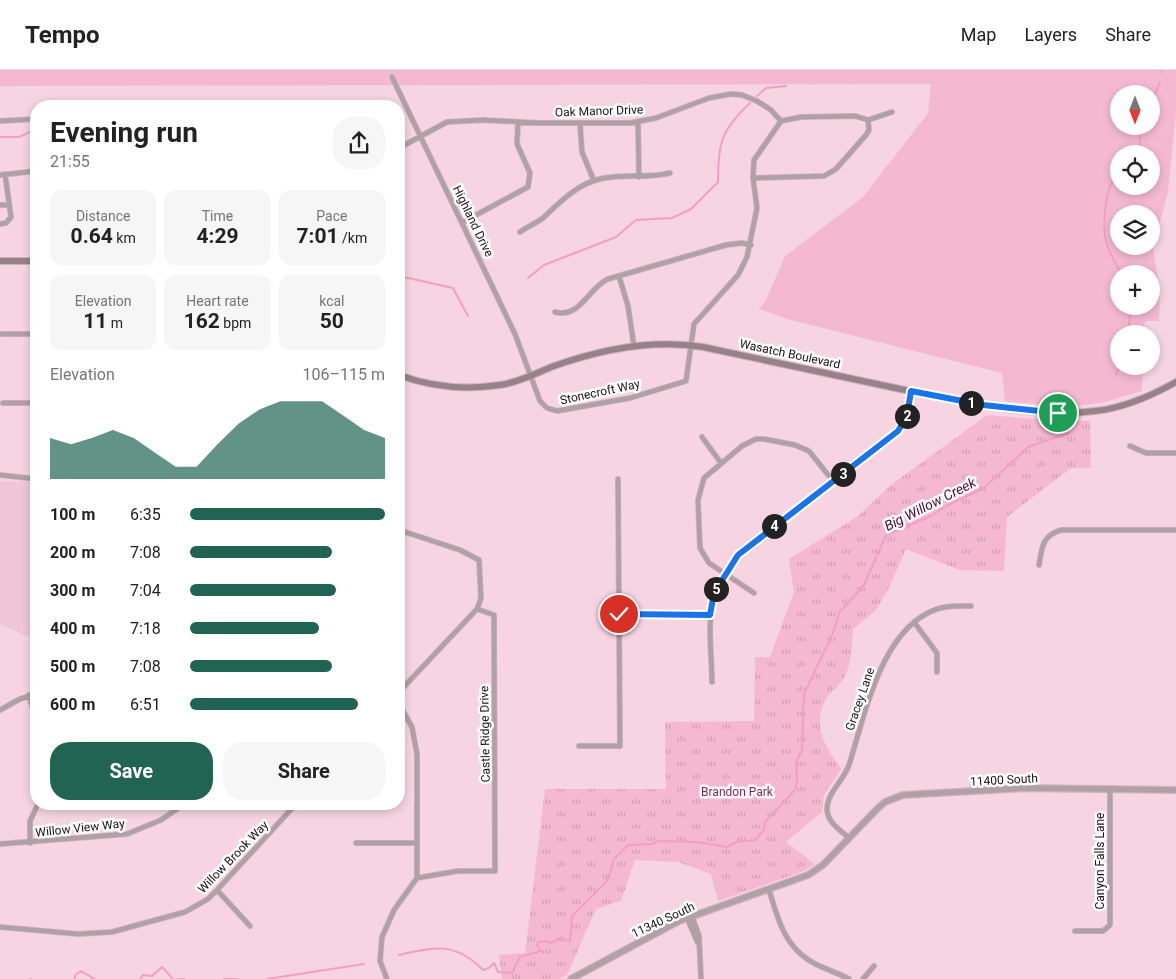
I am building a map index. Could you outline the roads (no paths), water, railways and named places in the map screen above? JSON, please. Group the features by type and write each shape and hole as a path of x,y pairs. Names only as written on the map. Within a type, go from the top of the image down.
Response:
{"main road":[{"path":"0,261 30,261"},
{"name":"Wasatch Boulevard","path":"405,376 443,386 473,387 501,385 570,361 634,346 661,344 691,345 983,405 1076,413 1127,404 1176,382"}],"street":[{"name":"Highland Drive","path":"392,77 403,100"},
{"name":"Oak Manor Drive","path":"405,145 447,122 483,120 580,123 638,122 656,118 709,98 731,94 742,94 757,101 771,110 781,121"},
{"name":"Highland Drive","path":"405,104 515,334 531,376"},
{"path":"691,345 696,320 738,275 751,245 757,208 753,178 756,156 781,121 801,116 855,116 868,120 892,112"},
{"path":"0,121 30,119"},
{"path":"753,178 818,177 830,173 866,135 868,120"},
{"path":"463,222 528,187 530,173 517,144 518,122"},
{"path":"638,122 639,177"},
{"path":"580,123 582,152 594,180"},
{"path":"0,224 6,223 11,217 3,175 30,172"},
{"path":"520,232 541,219 563,199 594,180 608,177 670,174"},
{"path":"0,205 8,205"},
{"path":"555,312 568,314 573,312 595,286 620,276 726,245 742,243 751,245"},
{"path":"620,276 628,306 634,346"},
{"path":"2,334 30,334"},
{"name":"Stonecroft Way","path":"531,376 544,406 553,411 564,411 630,398 664,386 682,383 688,376 691,345"},
{"path":"712,682 710,615 714,593 724,574 745,549 898,431 907,416 911,391"},
{"path":"2,403 30,402"},
{"path":"702,437 721,463"},
{"path":"754,593 724,574 704,556 698,539 698,500 700,485 709,472 749,442 756,439 772,440 795,445 809,451 833,481"},
{"path":"1130,446 1146,453 1176,453"},
{"path":"0,475 30,478"},
{"path":"579,746 620,746 618,479"},
{"path":"1040,565 1043,541 1051,533 1061,530 1176,530"},
{"path":"405,532 460,550 479,560 481,598 477,609 405,686"},
{"name":"Gracey Lane","path":"849,838 830,821 828,801 847,770 887,654 902,633 914,622 939,608 971,606"},
{"name":"Castle Ridge Drive","path":"417,878 458,871 495,871 494,615 477,609"},
{"path":"619,614 710,615"},
{"path":"914,622 937,653 937,672"},
{"path":"0,710 29,695 30,699"},
{"path":"387,979 380,961 382,937 394,910 417,878 415,740 405,714"},
{"name":"11400 South","path":"769,890 816,871 885,802 903,795 1026,788 1176,790"},
{"name":"Canyon Falls Lane","path":"1075,931 1103,931 1110,925 1110,788"},
{"path":"30,843 30,820 35,810"},
{"name":"Willow View Way","path":"0,844 127,834 161,820 175,810"},
{"name":"Willow Brook Way","path":"0,927 78,934 112,932 185,912 208,899 290,810"},
{"path":"356,843 417,843"},
{"path":"217,890 250,926"},
{"path":"769,890 781,929 788,941 810,961 849,979"},
{"name":"11340 South","path":"571,979 662,929 690,917 769,890"},
{"path":"690,917 698,934 701,979"},
{"path":"863,979 874,966"}],"waterway":[{"path":"757,96 766,88 786,86"},
{"path":"528,278 544,265 616,237 636,220 672,218 691,209 718,182 720,147 723,138 733,121 750,103"},
{"path":"0,137 19,137 30,132"},
{"name":"Big Willow Creek","path":"1139,135 1141,145"},
{"name":"Big Willow Creek","path":"1110,187 1107,196 1105,237 1108,249 1117,265"},
{"path":"405,277 453,288 468,316"},
{"name":"Big Willow Creek","path":"1129,325 1130,315"},
{"name":"Big Willow Creek","path":"399,955 433,948 444,949 463,955 483,970 489,968 494,963 498,972 512,973 520,957 541,951 537,945 539,942 546,941 551,943 559,939 570,941 572,916 606,882 613,860 628,845 652,844 659,841 697,842 727,847 737,842 755,840 764,830 765,822 795,790 797,783 796,762 802,750 804,694 833,633 839,613 864,585 886,535 931,516 948,505 984,488 1028,447 1069,433"},
{"name":"Big Willow Creek","path":"267,979 364,964"},
{"name":"Big Willow Creek","path":"140,979 143,975 152,976 162,967 173,979"},
{"name":"Big Willow Creek","path":"74,979 76,974 81,971 95,979"},
{"name":"Big Willow Creek","path":"178,979 185,979"},
{"name":"Big Willow Creek","path":"224,979 238,979"}],"park label":[{"name":"Brandon Park","path":"737,792"}]}
